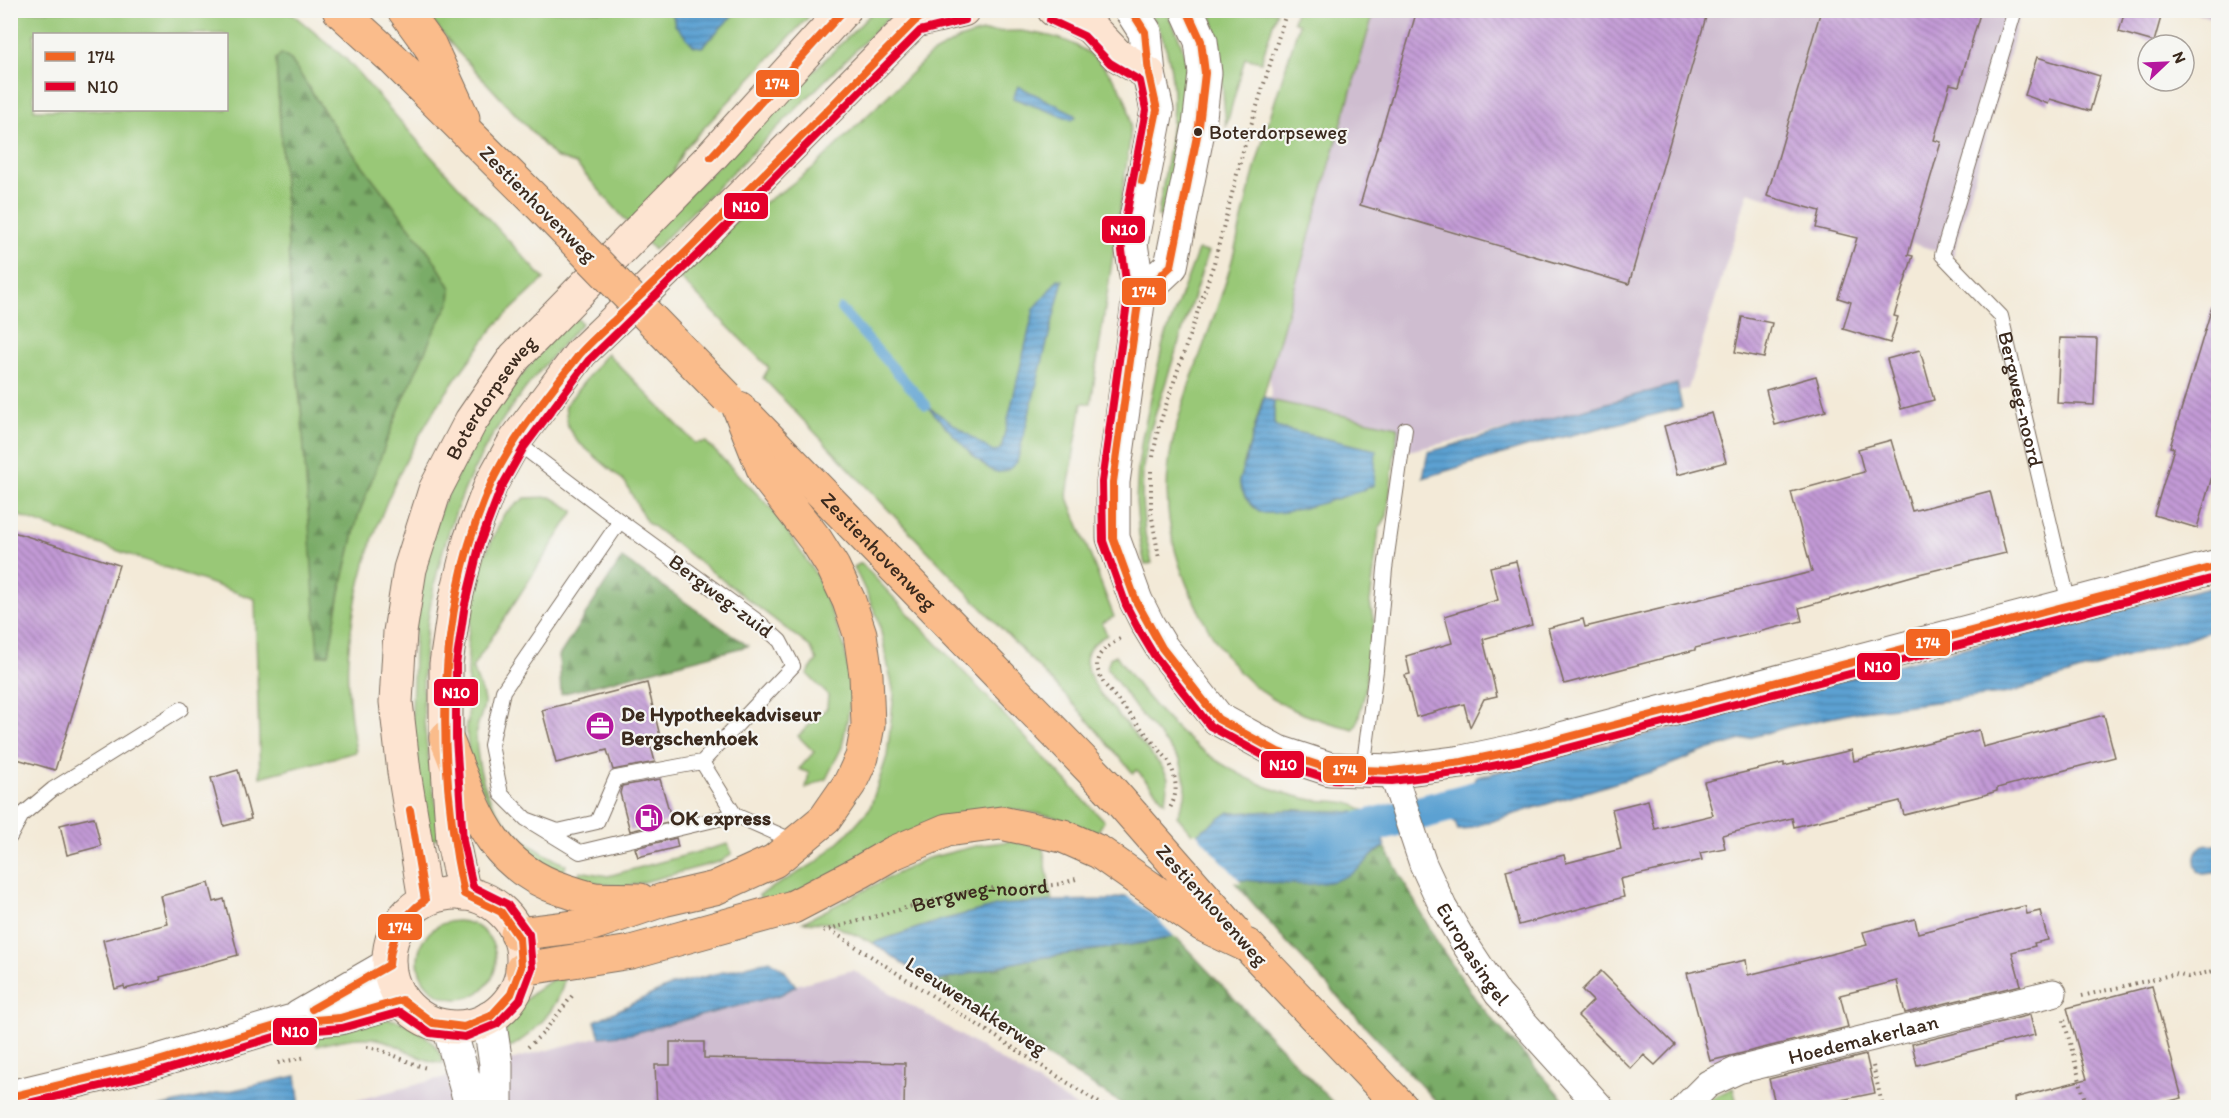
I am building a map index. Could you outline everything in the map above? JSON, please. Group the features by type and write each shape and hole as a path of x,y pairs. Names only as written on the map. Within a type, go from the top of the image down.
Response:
{"main road":[{"name":"Zestienhovenweg","path":"339,10 537,202 1108,787 1248,946 1402,1107"},
{"path":"404,10 430,46 471,136"},
{"name":"Boterdorpseweg","path":"425,900 404,772 396,702 400,632 410,569 435,490 471,421 515,357 710,158 844,10"},
{"path":"922,14 963,10"},
{"path":"1054,10 1089,27 1117,55 1149,74"},
{"name":"Boterdorpseweg","path":"465,894 453,842 446,738 446,664 454,602 470,540 491,484 515,441 581,353 696,242 922,14"},
{"path":"517,934 589,925 663,900 715,888 774,861 825,819 850,783 862,757 868,725 866,675 860,634 849,601 833,567 816,540 766,476 733,403"},
{"path":"446,738 476,811 495,845 516,867 541,882 593,898 663,900"},
{"path":"522,969 632,952 793,907 893,853 947,830 1001,823 1063,836 1099,852 1203,925 1248,946"},
{"path":"451,893 465,894 481,898 496,907 508,919 521,945 522,969 511,997 501,1009 489,1018 463,1026 449,1027 423,1018 412,1011 402,1000 393,984 389,965 390,949 398,927 412,909 425,900 451,893"}],"street":[{"path":"1131,10 1145,32 1149,74 1157,110 1131,244 1139,296 1113,482 1113,538 1137,601 1162,648 1218,719 1278,752 1330,769 1378,770 1462,762 1519,750 2218,566"},
{"path":"1139,296 1171,266 1199,126 1205,73 1201,41 1187,10"},
{"name":"Europasingel","path":"1378,770 1443,907 1498,994 1601,1107"},
{"path":"289,1022 389,965"},
{"name":"Hoedemakerlaan","path":"1684,1107 1708,1084 1738,1070 2055,994"},
{"path":"10,1097 148,1064 289,1022 340,1018 402,1000"},
{"path":"489,1018 496,1064 496,1107"},
{"path":"449,1027 472,1107"}],"lane":[{"name":"Bergweg-noord","path":"2015,10 1942,255 2001,316 2069,604"},
{"path":"1378,770 1376,670 1385,569 1405,429"},
{"name":"Bergweg-zuid","path":"515,441 760,623 780,641 793,666 702,762"},
{"path":"620,521 503,691 491,746 501,794 526,819 580,852 735,815"},
{"path":"10,837 22,815 53,789 181,709"},
{"path":"526,819 558,831 597,822 616,778 702,762 735,815 798,843"}],"path":[{"path":"1153,459 1158,429 1214,263 1243,151 1287,10"},
{"path":"1151,469 1151,512 1162,567"},
{"path":"1122,638 1105,647 1098,657 1097,672 1105,685 1169,761 1175,775 1176,789 1169,810"},
{"name":"Bergweg-noord","path":"830,930 952,895 986,888 1021,889 1060,884 1082,877"},
{"name":"Leeuwenakkerweg","path":"830,930 1107,1107"},
{"path":"2055,994 2064,1000 2175,974 2188,977 2218,970"},
{"path":"2055,994 2087,1107"},
{"path":"1866,1039 1883,1107"}],"shaded area":[{"path":"1370,11 2021,11 1953,256 1748,192 1688,389 1381,457 1274,450 1269,360"},
{"path":"2188,11 2218,11 2218,20"},
{"path":"853,970 1078,1107 327,1108"}],"green space":[{"path":"10,11 289,11 346,59 544,279 491,330 445,395 423,429 387,501 361,577 348,657 348,692 356,752 260,777 255,599 11,513","holes":["276,59 291,60 340,136 431,255 451,288 450,302 434,331 397,414 358,516 340,592 329,654 295,357"]},
{"path":"424,11 672,11 675,25 702,47 737,11 814,11 684,149 665,188 629,224 576,164 555,157 458,52"},
{"path":"874,11 895,11 654,250 644,239"},
{"path":"1149,11 1165,11 1181,43 1187,74 1170,218 1158,216 1173,111 1173,85 1162,35"},
{"path":"1211,11 1277,11 1261,62 1245,58 1226,127 1219,46"},
{"path":"1296,11 1374,11 1239,481 1376,450 1279,428 1274,424 1274,401 1398,427 1387,516 1379,529 1370,603 1374,622 1364,696 1354,729 1311,717 1280,703 1248,680 1230,661 1191,595 1176,554 1168,511 1168,467 1177,424 1230,268 1258,157 1299,24 1293,21"},
{"path":"1021,31 1062,39 1084,50 1110,74 1128,105 1130,140 1091,403 1082,403 1067,495 1114,617 1102,623 1107,635 1097,641 1087,653 1087,667 1099,692 1162,767 1168,778 1165,802 1137,770 1133,773 1079,710 763,378 769,368 679,277 733,223 784,190 814,167 930,55 959,39 982,32"},
{"path":"281,54 291,60 340,136 431,255 451,288 450,302 434,331 397,414 358,516 340,592 329,654 318,656 300,392 295,357 276,59"},
{"path":"1198,250 1208,252 1150,431 1143,467 1142,501 1145,534 1152,563 1145,565 1136,501 1142,438 1163,343"},
{"path":"572,314 582,323 518,398 481,455 452,521 442,556 427,627 423,698 427,751 442,837 428,840 411,737 416,599 440,510 485,419"},
{"path":"607,353 695,443 706,442 773,510 817,576 844,645 852,694 842,747 826,779 806,788 809,773 799,769 814,752 798,736 827,708 828,695 807,674 817,660 810,647 646,521 625,482 577,441 568,427 565,406"},
{"path":"551,497 574,511 472,668 484,699 476,734 482,779 490,798 499,814 512,829 545,854 566,865 563,876 544,868 502,833 469,760 466,724 468,723 468,636 481,564 504,514 525,498"},
{"path":"622,558 748,646 561,694 559,656"},
{"path":"861,563 1104,821 1097,833 1052,816 1010,809 764,905 759,895 817,862 870,808 887,756 894,694 878,618 854,567"},
{"path":"1116,655 1163,715 1199,748 1219,762 1241,775 1283,792 1313,800 1353,805 1371,816 1380,829 1376,830 1355,812 1294,810 1229,812 1194,836 1177,816 1185,797 1186,785 1180,760 1137,710 1107,668 1110,658"},
{"path":"1012,841 1043,848 1052,901 1000,905 942,920 873,943 829,923 803,922 925,859 980,845"},
{"path":"728,844 732,853 722,861 625,887 577,880 580,871 608,876"},
{"path":"1385,847 1438,944 1479,1004 1570,1107 1441,1107 1283,938 1232,879 1310,884 1332,881"},
{"path":"457,921 472,924 489,938 496,960 493,975 479,992 457,999 442,996 425,982 418,960 421,945 435,928"},
{"path":"1175,936 1337,1107 1127,1107 931,983 1026,960 1150,942"},
{"path":"561,975 564,980 561,991 550,1011 526,1037 507,1049 505,1037 507,1025 518,1007 543,985"},
{"path":"370,1019 396,1020 412,1027 433,1043 443,1063 427,1060 374,1038 349,1039 317,1046 317,1037"},
{"path":"1733,1088 1738,1107 1700,1108 1707,1100"}],"water":[{"path":"672,10 737,11 702,47 694,46 675,25"},
{"path":"1018,86 1073,113 1076,117 1072,120 1013,98"},
{"path":"1058,279 1063,280 1017,462 1006,471 997,472 971,454 926,405 993,452 1001,449 1034,309"},
{"path":"1677,384 1682,408 1543,442 1423,478 1428,452"},
{"path":"1264,397 1274,401 1274,424 1279,428 1376,450 1374,485 1304,508 1264,513 1255,508 1242,490 1239,481"},
{"path":"2218,585 2218,629 2009,693 1862,711 1787,727 1707,750 1657,770 1463,830 1458,830 1451,812 1477,777 1688,724 1738,708 1919,659"},
{"path":"1294,810 1355,812 1376,830 1380,829 1385,847 1377,851 1356,871 1328,882 1296,884 1232,879 1175,936 1150,942 1026,960 931,983 873,943 942,920 1000,905 1108,900 1134,894 1194,836 1229,812"},
{"path":"2218,844 2218,872 2205,874 2198,871 2195,860 2197,850 2204,846"},
{"path":"770,960 784,970 796,986 780,995 630,1034 600,1037 595,1021 672,985"},
{"path":"296,1076 300,1107 158,1107"}],"pier":[{"path":"1195,832 1242,883 1233,882 1176,938 1153,915 1123,893 1133,891"}],"building":[{"path":"1417,10 1708,10 1629,284 1360,205"},
{"path":"1821,10 1981,10 1959,86 1950,84 1934,140 1941,142 1908,255 1913,256 1894,316 1898,317 1890,343 1843,329 1851,302 1838,298 1857,238 1816,228 1820,211 1767,196"},
{"path":"2125,10 2163,10 2157,33 2136,33 2136,37 2119,32"},
{"path":"2037,57 2100,76 2090,111 2050,99 2048,104 2025,95"},
{"path":"2212,307 2218,308 2218,456 2197,528 2154,515 2174,448 2170,447"},
{"path":"1742,317 1772,323 1764,358 1735,352"},
{"path":"2060,338 2097,339 2094,405 2057,403"},
{"path":"1920,350 1934,400 1901,409 1887,359"},
{"path":"1816,376 1826,411 1775,425 1766,390"},
{"path":"1712,413 1726,462 1677,475 1664,426"},
{"path":"1891,440 1912,511 1990,491 2006,553 1919,574 1799,608 1802,621 1564,684 1548,628 1583,619 1585,627 1812,572 1791,492 1864,472 1858,449"},
{"path":"10,531 119,565 55,770 10,757"},
{"path":"1516,561 1532,625 1483,639 1497,696 1484,699 1470,727 1464,704 1416,717 1405,675 1410,674 1406,656 1452,643 1445,616 1498,600 1490,567"},
{"path":"647,683 660,736 649,739 655,762 613,770 607,750 556,763 542,710"},
{"path":"2104,715 2115,757 1997,788 1997,791 1984,795 1904,815 1900,801 1794,827 1792,818 1722,835 1725,848 1700,853 1702,860 1620,879 1624,897 1519,925 1506,870 1564,855 1566,863 1621,849 1612,809 1648,800 1655,829 1713,815 1704,782 1852,750 1854,761 1979,730 1983,747"},
{"path":"238,770 251,819 224,826 211,778"},
{"path":"660,779 672,821 630,831 620,793 622,786"},
{"path":"94,817 101,846 67,855 60,825"},
{"path":"676,838 678,847 638,857 635,848"},
{"path":"209,883 214,902 224,899 238,955 160,977 161,980 125,989 124,986 115,989 103,940 168,924 161,896"},
{"path":"2025,906 2027,914 2040,911 2048,940 2012,952 2021,985 1905,1013 1897,981 1840,995 1848,1027 1710,1061 1687,973 1746,960 1748,975 1867,945 1863,932 1915,919 1918,933"},
{"path":"1601,971 1675,1045 1655,1065 1644,1055 1631,1069 1578,1016 1593,1001 1582,990"},
{"path":"2152,986 2182,1098 2146,1107 2015,1107 2014,1098 2087,1079 2067,1008"},
{"path":"2030,1015 2035,1035 1917,1065 1912,1044"},
{"path":"670,1042 704,1042 704,1058 905,1063 904,1107 657,1107 655,1065 670,1065"},
{"path":"1866,1055 1875,1093 1807,1107 1776,1107 1769,1079"}],"waterway":[{"path":"841,309 926,405"},
{"path":"1325,838 1502,791"}],"transit line":[{"name":"174","path":"711,157 844,10"},
{"name":"174","path":"10,1097 148,1064 289,1022 340,1018 402,1000 433,1023 464,1027 491,1016 511,994 521,967 519,938 501,912 464,894 455,843 445,740 450,636 459,584 472,534 490,486 519,435 583,350 724,215 915,21 931,10"},
{"name":"174","path":"1131,10 1145,32 1149,74 1157,110 1142,181"},
{"name":"174","path":"1187,10 1201,41 1205,73 1199,126 1171,266 1139,296 1113,482 1113,538 1136,601 1162,648 1218,719 1278,752 1330,769 1392,771 1462,762 1519,750 2218,566"},
{"name":"N10","path":"12,1107 151,1074 291,1032 342,1028 400,1012 430,1033 465,1037 497,1024 520,1000 532,968 529,934 507,904 473,887 463,841 456,738 456,665 465,604 480,543 501,488 524,447 589,360 920,31 965,20"},
{"name":"N10","path":"1050,20 1084,36 1110,63 1140,81 1146,110 1121,243 1128,296 1102,482 1103,541 1126,605 1154,655 1210,726 1275,762 1329,779 1392,781 1463,772 1522,760 2218,577"},
{"name":"174","path":"312,1009 389,965 392,945 399,928 410,913 425,900 410,810"}],"place":[{"name":"Boterdorpseweg","path":"1198,132"},
{"name":"De Hypotheekadviseur Bergschenhoek","path":"600,726"},
{"name":"OK express","path":"649,818"}]}
